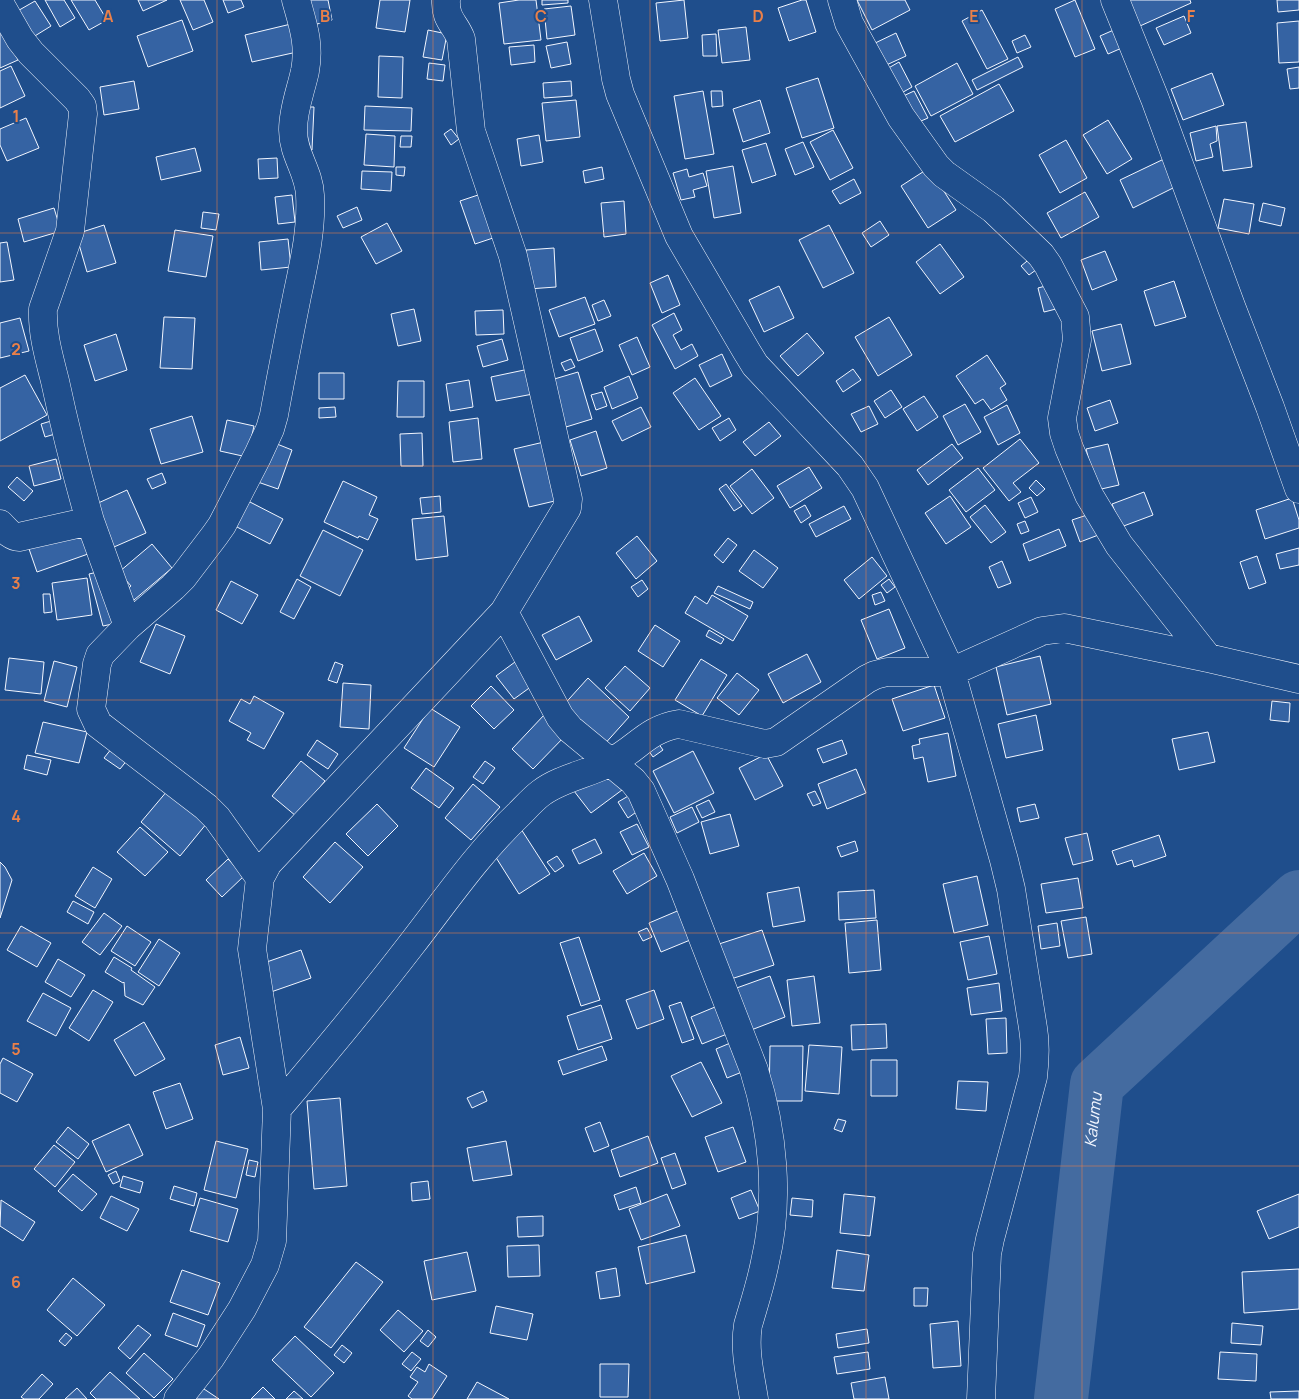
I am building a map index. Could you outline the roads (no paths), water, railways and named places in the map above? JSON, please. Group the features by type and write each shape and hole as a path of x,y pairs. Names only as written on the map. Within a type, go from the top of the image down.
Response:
{"street":[{"path":"260,878 217,818 206,807 98,724 91,709 100,655 128,626 183,578 216,535 252,467 274,416 309,227 310,195 308,178 294,146 292,130 295,108 305,69 307,45 306,34 296,0"},
{"path":"178,1399 211,1357 242,1309 265,1265 272,1241 277,1110 252,949 260,878 268,863 504,612 567,508 568,499 513,256 471,131 460,39 445,10 446,0"},
{"path":"603,0 620,94 679,236 755,364 858,477 951,672 1011,889 1036,1046 1033,1077 987,1254 981,1399"},
{"path":"842,0 849,23 901,117 936,166 992,209 1041,255 1048,265 1075,317 1077,330 1077,340 1062,418 1069,448 1089,495 1119,545 1208,658"},
{"path":"1114,0 1155,99 1299,489"},
{"path":"0,4 31,53 82,106 83,114 70,231 43,309 44,335 56,390 90,521 128,626"},
{"path":"0,524 12,535 19,537 90,521"},
{"path":"504,612 560,717 570,729 633,781 641,791 680,879 754,1070 760,1090 770,1146 774,1198 766,1262 746,1336 754,1399"},
{"path":"277,1110 374,995 479,856 498,834 541,793 610,762 648,735 666,726 679,724 765,744 776,742 866,679 875,675 887,672 951,672 1042,631 1064,628 1208,658 1298,674"}],"waterway":[{"name":"Kalumu","path":"1061,1399 1097,1084 1299,897"}]}
